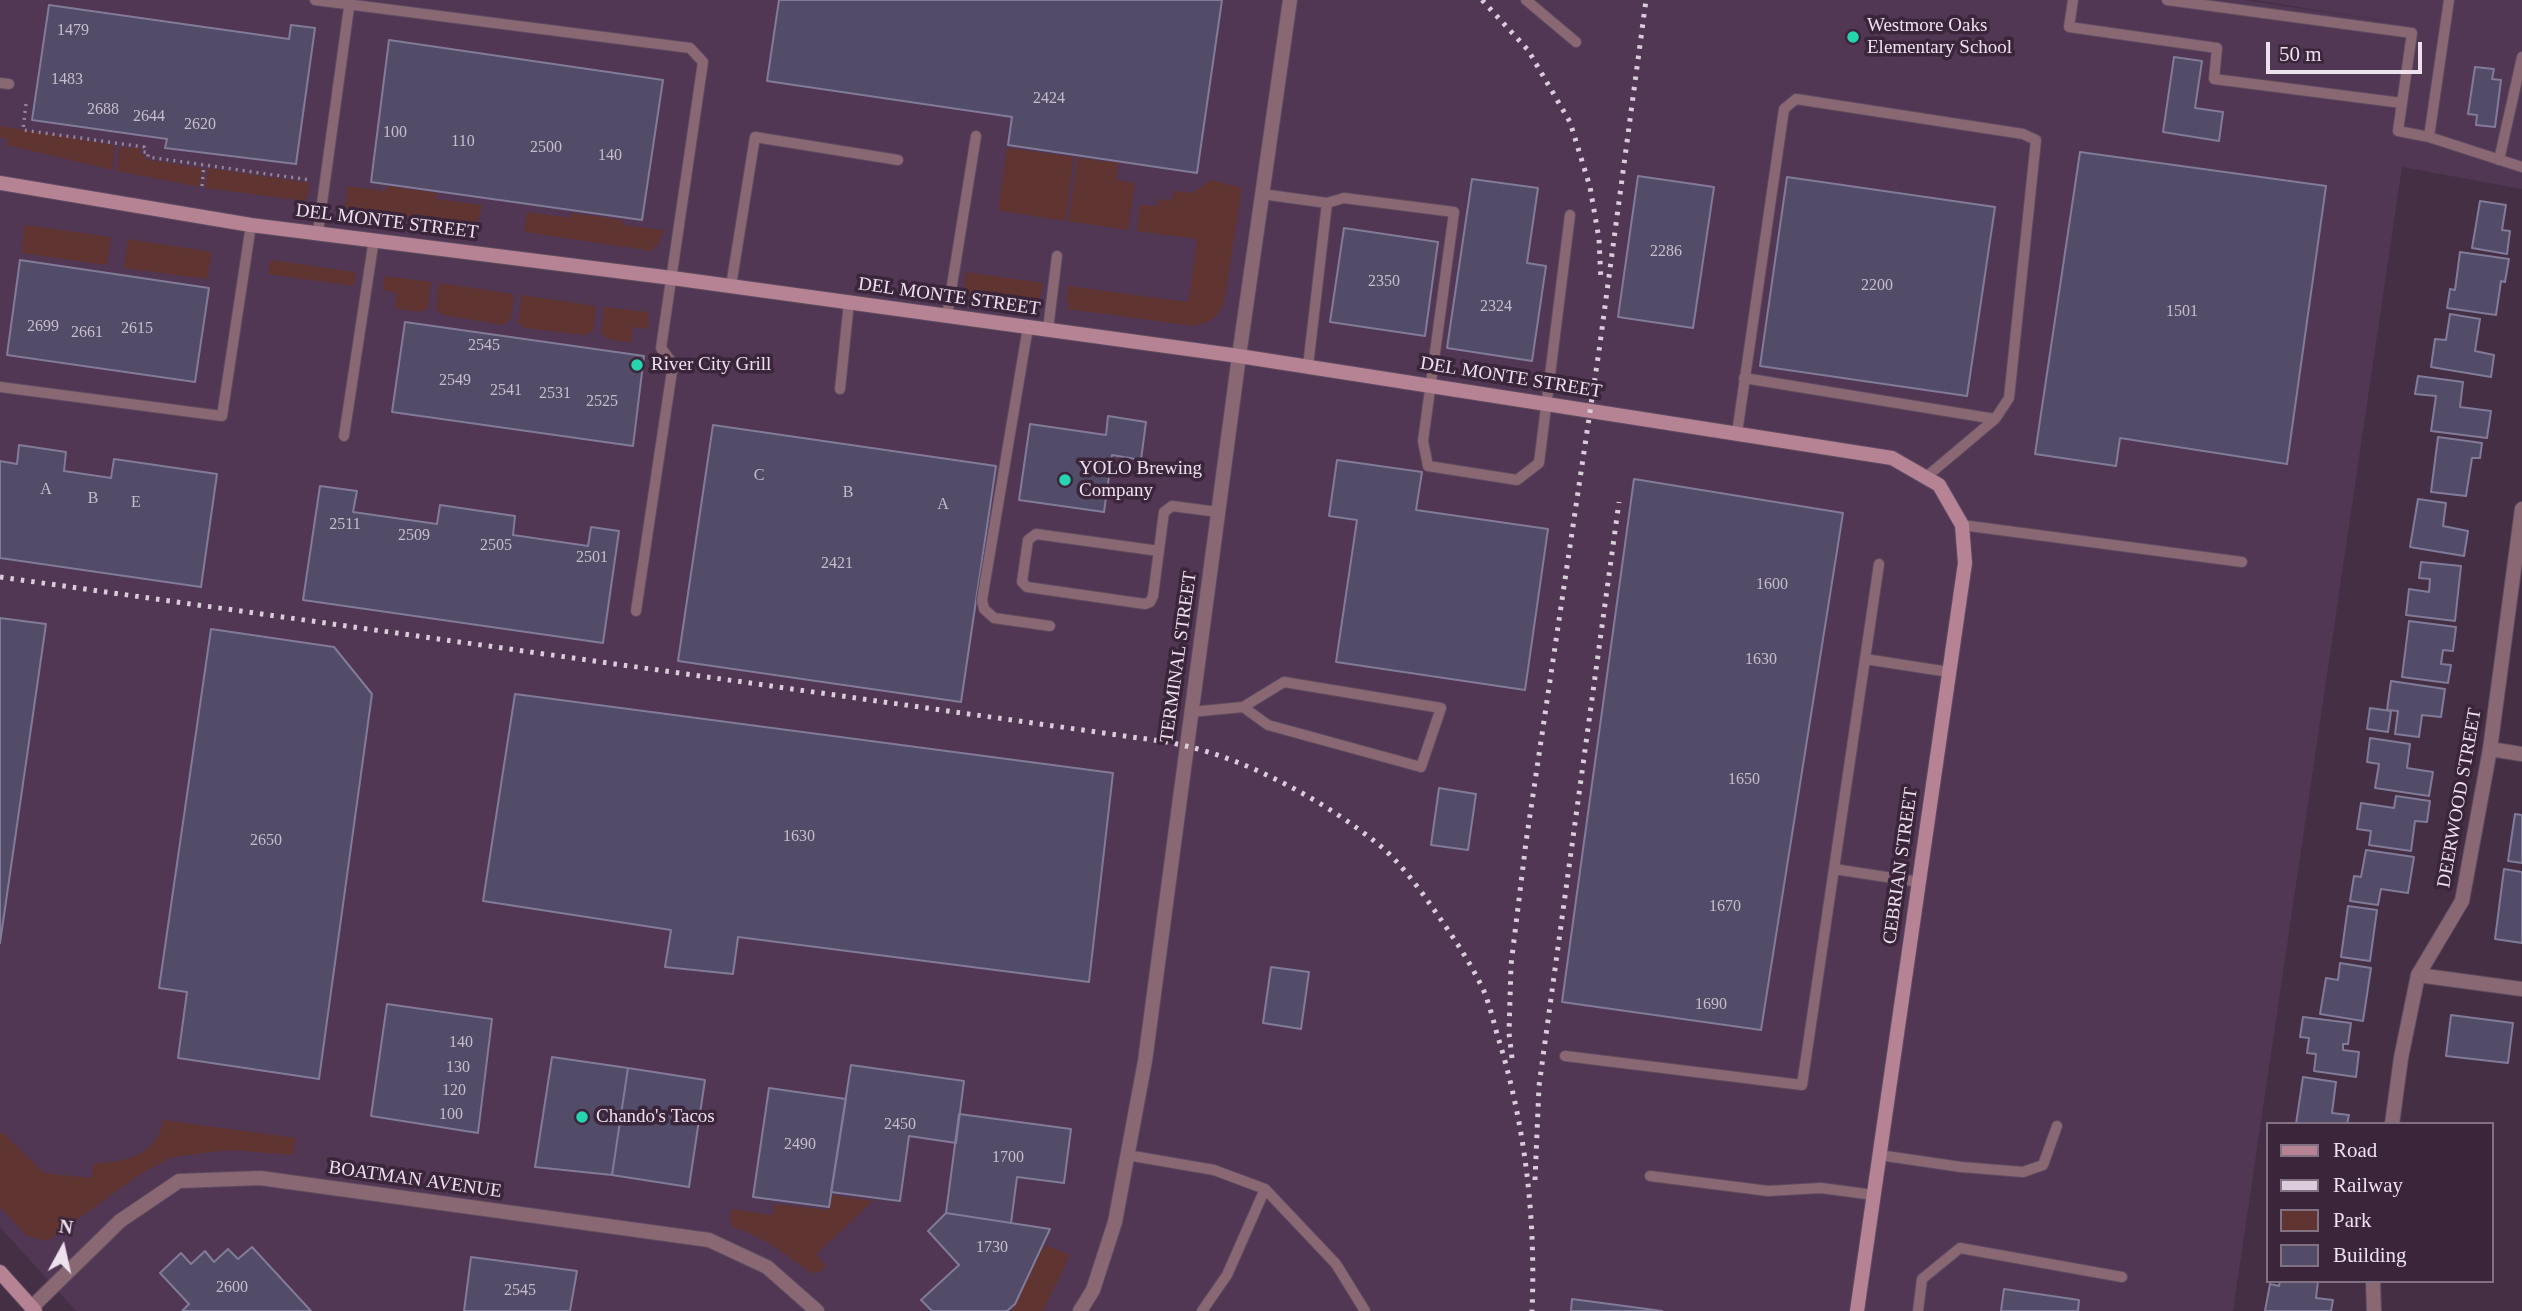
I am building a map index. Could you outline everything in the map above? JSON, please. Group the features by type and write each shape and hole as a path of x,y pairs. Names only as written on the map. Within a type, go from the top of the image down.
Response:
{"street":[{"name":"TERMINAL STREET","path":"1080,1311 1093,1290 1115,1222 1145,1061 1239,356 1290,0"},
{"name":"DEL MONTE STREET","path":"0,183 251,225 672,278 1239,356 1892,457"},
{"name":"CEBRIAN STREET","path":"1857,1311 1965,563 1962,525 1939,485 1892,457"},
{"name":"DEERWOOD STREET","path":"2392,1122 2417,975 2462,901 2490,749 2522,509"},
{"path":"2490,749 2522,754"},
{"path":"2417,975 2522,989"},
{"name":"BOATMAN AVENUE","path":"34,1309 120,1221 179,1181 260,1178 709,1240 767,1267 817,1311"},
{"path":"0,1272 34,1309"},
{"path":"2373,1283 2374,1311"}],"lane":[{"path":"315,0 350,2 690,48 703,62 661,348 673,364 636,611"},
{"path":"1526,0 1576,42"},
{"path":"2073,0 2069,27 2217,48 2214,79 2402,103"},
{"path":"2167,0 2412,33 2398,131 2429,137 2522,167"},
{"path":"2429,137 2449,0"},
{"path":"318,232 350,2"},
{"path":"2499,160 2522,57"},
{"path":"1737,433 1784,110 1796,99 2023,134 2036,140 2009,398 1995,419 1926,477"},
{"path":"947,316 976,136"},
{"path":"731,286 755,137 898,160"},
{"path":"1262,194 1327,203 1344,198 1454,212 1423,441 1428,466 1517,480 1539,463 1570,215"},
{"path":"1308,366 1327,203"},
{"path":"0,387 222,416 251,225"},
{"path":"344,436 374,239"},
{"path":"1048,330 1057,256"},
{"path":"840,388 849,303"},
{"path":"1028,327 982,600 984,609 994,618 1050,626"},
{"path":"1744,378 1995,419"},
{"path":"1159,551 1036,534 1028,540 1022,582 1027,587 1145,604 1150,602 1153,596 1159,551 1164,512 1167,507 1218,512"},
{"path":"1962,525 2242,562"},
{"path":"1565,1056 1802,1085 1879,564"},
{"path":"1865,659 1949,672"},
{"path":"1191,712 1243,707 1284,682 1441,708 1420,767 1268,725 1243,707"},
{"path":"1834,869 1919,882"},
{"path":"1879,1155 1961,1167 2023,1172 2043,1165 2057,1126"},
{"path":"1127,1155 1214,1170 1265,1189 1336,1264 1365,1311"},
{"path":"1650,1176 1768,1191 1821,1188 1874,1195"},
{"path":"1202,1311 1227,1275 1265,1189"},
{"path":"1918,1311 1922,1279 1960,1248 2122,1277"}],"path":[{"path":"26,104 23,130 144,147 143,152 148,152 148,157 310,180"},
{"path":"202,186 204,165"}],"shaded area":[{"path":"0,0 2244,0 2406,24 2254,0 2522,0 2522,189 2402,167 2233,1311 76,1311 0,1227"}],"green space":[{"path":"0,126 113,145 115,148 112,170 7,145 8,139 0,137"},
{"path":"1007,148 1074,157 1065,221 1001,211 998,208"},
{"path":"119,149 141,149 140,154 145,155 145,159 201,168 200,187 117,171"},
{"path":"1078,158 1119,163 1116,180 1135,183 1128,230 1068,221"},
{"path":"209,168 310,183 308,197 305,201 205,188"},
{"path":"1211,180 1242,188 1224,302 1216,315 1209,321 1194,326 1068,309 1068,286 1188,302 1197,239 1137,231 1140,205 1157,206 1159,199 1171,201 1174,191 1193,193"},
{"path":"347,186 386,191 387,186 437,193 436,199 482,205 477,226 345,207"},
{"path":"527,212 571,218 572,213 623,220 622,225 664,230 653,251 524,232"},
{"path":"25,225 111,237 107,265 21,253"},
{"path":"128,239 212,252 207,279 124,268"},
{"path":"270,260 355,272 354,286 268,274"},
{"path":"966,272 1043,283 1038,305 963,294"},
{"path":"385,276 431,282 428,308 419,312 394,308 397,293 383,290"},
{"path":"439,283 514,294 511,319 503,325 443,315 436,309"},
{"path":"521,295 596,306 593,331 584,335 525,328 518,322"},
{"path":"604,307 648,312 649,329 633,327 631,343 608,339 601,333"},
{"path":"163,1120 296,1138 293,1155 231,1150 172,1157 142,1173 47,1241 27,1236 0,1207 0,1135 3,1133 44,1173 91,1178 94,1163 128,1159 147,1149 160,1132"},
{"path":"832,1195 873,1201 816,1254 826,1266 818,1273 815,1271 812,1274 763,1240 730,1226 732,1209 773,1215 774,1204 828,1210"},
{"path":"1044,1245 1070,1255 1043,1311 1012,1311"}],"building":[{"path":"779,0 1222,0 1197,173 1008,145 1012,117 767,81"},
{"path":"49,5 289,39 291,25 315,28 296,164 165,148 167,139 32,120"},
{"path":"389,40 663,80 642,220 371,182"},
{"path":"2174,57 2202,61 2195,108 2223,112 2219,141 2163,132"},
{"path":"2475,67 2494,69 2492,79 2501,80 2495,127 2476,125 2477,115 2468,114"},
{"path":"2080,152 2326,186 2287,464 2120,438 2116,466 2035,454"},
{"path":"1638,176 1714,187 1693,328 1618,317"},
{"path":"1787,177 1995,207 1967,396 1760,366"},
{"path":"1472,179 1538,188 1527,263 1546,266 1532,361 1447,348"},
{"path":"2480,201 2506,205 2502,230 2510,231 2507,254 2472,248"},
{"path":"1344,228 1438,242 1425,336 1330,322"},
{"path":"2460,252 2509,259 2505,282 2501,281 2496,315 2447,308 2450,289 2455,290"},
{"path":"20,260 209,288 195,382 7,355"},
{"path":"2450,314 2480,319 2475,351 2494,355 2491,377 2431,367 2435,339 2446,340"},
{"path":"405,322 644,356 633,446 392,412"},
{"path":"2418,376 2463,382 2460,407 2491,411 2487,438 2431,431 2436,396 2415,394"},
{"name":"YOLO Brewing Company","path":"1108,416 1146,422 1141,460 1112,455 1104,512 1019,500 1030,424 1106,435"},
{"path":"713,425 996,466 961,702 678,661"},
{"path":"2438,437 2482,443 2480,458 2472,458 2466,496 2431,492"},
{"path":"19,445 66,452 64,471 111,478 114,459 217,474 201,587 0,558 0,461 17,464"},
{"path":"1337,460 1422,472 1416,510 1548,529 1525,690 1336,662 1357,520 1329,516"},
{"path":"1634,479 1843,513 1761,1030 1562,1002"},
{"path":"320,486 357,491 353,512 437,524 440,505 515,516 513,535 588,546 591,527 619,531 603,643 303,600"},
{"path":"2418,499 2446,503 2443,526 2468,531 2464,556 2410,547"},
{"path":"2421,562 2461,566 2455,621 2406,615 2409,589 2429,592 2430,579 2419,578"},
{"path":"0,618 46,624 0,943"},
{"path":"2409,621 2456,627 2453,651 2443,650 2441,664 2451,665 2448,683 2402,677"},
{"path":"211,629 334,647 372,694 319,1079 178,1058 187,992 159,988"},
{"path":"2391,681 2445,689 2441,717 2422,715 2419,737 2395,734 2398,711 2387,710"},
{"path":"515,694 1113,773 1089,982 738,937 733,974 665,967 671,930 483,901"},
{"path":"2370,708 2391,711 2388,732 2367,729"},
{"path":"2370,738 2410,744 2407,768 2433,772 2429,796 2375,788 2379,764 2367,762"},
{"path":"1439,788 1476,794 1468,850 1431,845"},
{"path":"2396,796 2430,801 2427,822 2415,821 2411,851 2369,845 2371,831 2357,829 2361,803 2394,808"},
{"path":"2515,814 2522,815 2522,863 2508,861"},
{"path":"2366,850 2414,857 2408,893 2381,889 2378,905 2350,901 2354,876 2361,877"},
{"path":"2504,869 2522,872 2522,943 2495,939"},
{"path":"2348,906 2377,910 2370,961 2341,957"},
{"path":"2340,963 2371,968 2363,1021 2320,1014 2326,978 2338,980"},
{"path":"1271,967 1309,972 1301,1029 1263,1023"},
{"path":"387,1004 492,1019 478,1133 371,1116"},
{"path":"2451,1015 2513,1023 2508,1063 2446,1056"},
{"path":"2303,1017 2351,1023 2348,1044 2343,1044 2343,1050 2359,1052 2356,1077 2314,1071 2316,1054 2307,1053 2309,1038 2300,1037"},
{"name":"Chando's Tacos","path":"552,1057 628,1068 612,1175 535,1167"},
{"path":"851,1065 964,1081 956,1143 909,1136 900,1201 831,1192"},
{"path":"628,1068 705,1080 689,1187 612,1175"},
{"path":"2303,1077 2336,1082 2332,1113 2349,1115 2347,1122 2296,1122"},
{"path":"769,1088 846,1099 829,1207 753,1197"},
{"path":"959,1114 1071,1129 1064,1183 1017,1177 1011,1223 946,1213"},
{"path":"946,1213 1050,1229 1015,1304 1007,1311 932,1311 921,1300 959,1265 928,1231"},
{"path":"252,1247 311,1311 182,1311 189,1304 160,1273 181,1253 191,1264 205,1251 214,1262 228,1249 238,1259"},
{"path":"471,1257 577,1271 570,1311 464,1311"},
{"path":"2280,1283 2318,1283 2316,1298 2333,1300 2331,1311 2265,1311 2270,1284 2279,1286"},
{"path":"2004,1289 2079,1300 2078,1311 2001,1311"},
{"path":"1572,1299 1662,1311 1571,1311"}],"railway":[{"path":"1482,0 1528,50 1570,122 1590,187 1599,239 1601,281"},
{"path":"1512,1058 1509,1033 1511,965 1526,842 1599,351 1646,0"},
{"path":"1535,1180 1539,1086 1619,502"},
{"path":"0,577 1162,741 1211,753 1262,773 1312,798 1357,828 1392,857 1444,924 1483,989 1507,1068 1521,1136 1530,1206 1532,1311"}],"place":[{"name":"Westmore Oaks Elementary School","path":"1853,37"},
{"name":"River City Grill","path":"637,365"},
{"name":"YOLO Brewing Company","path":"1065,480"},
{"name":"Chando's Tacos","path":"582,1117"}]}
